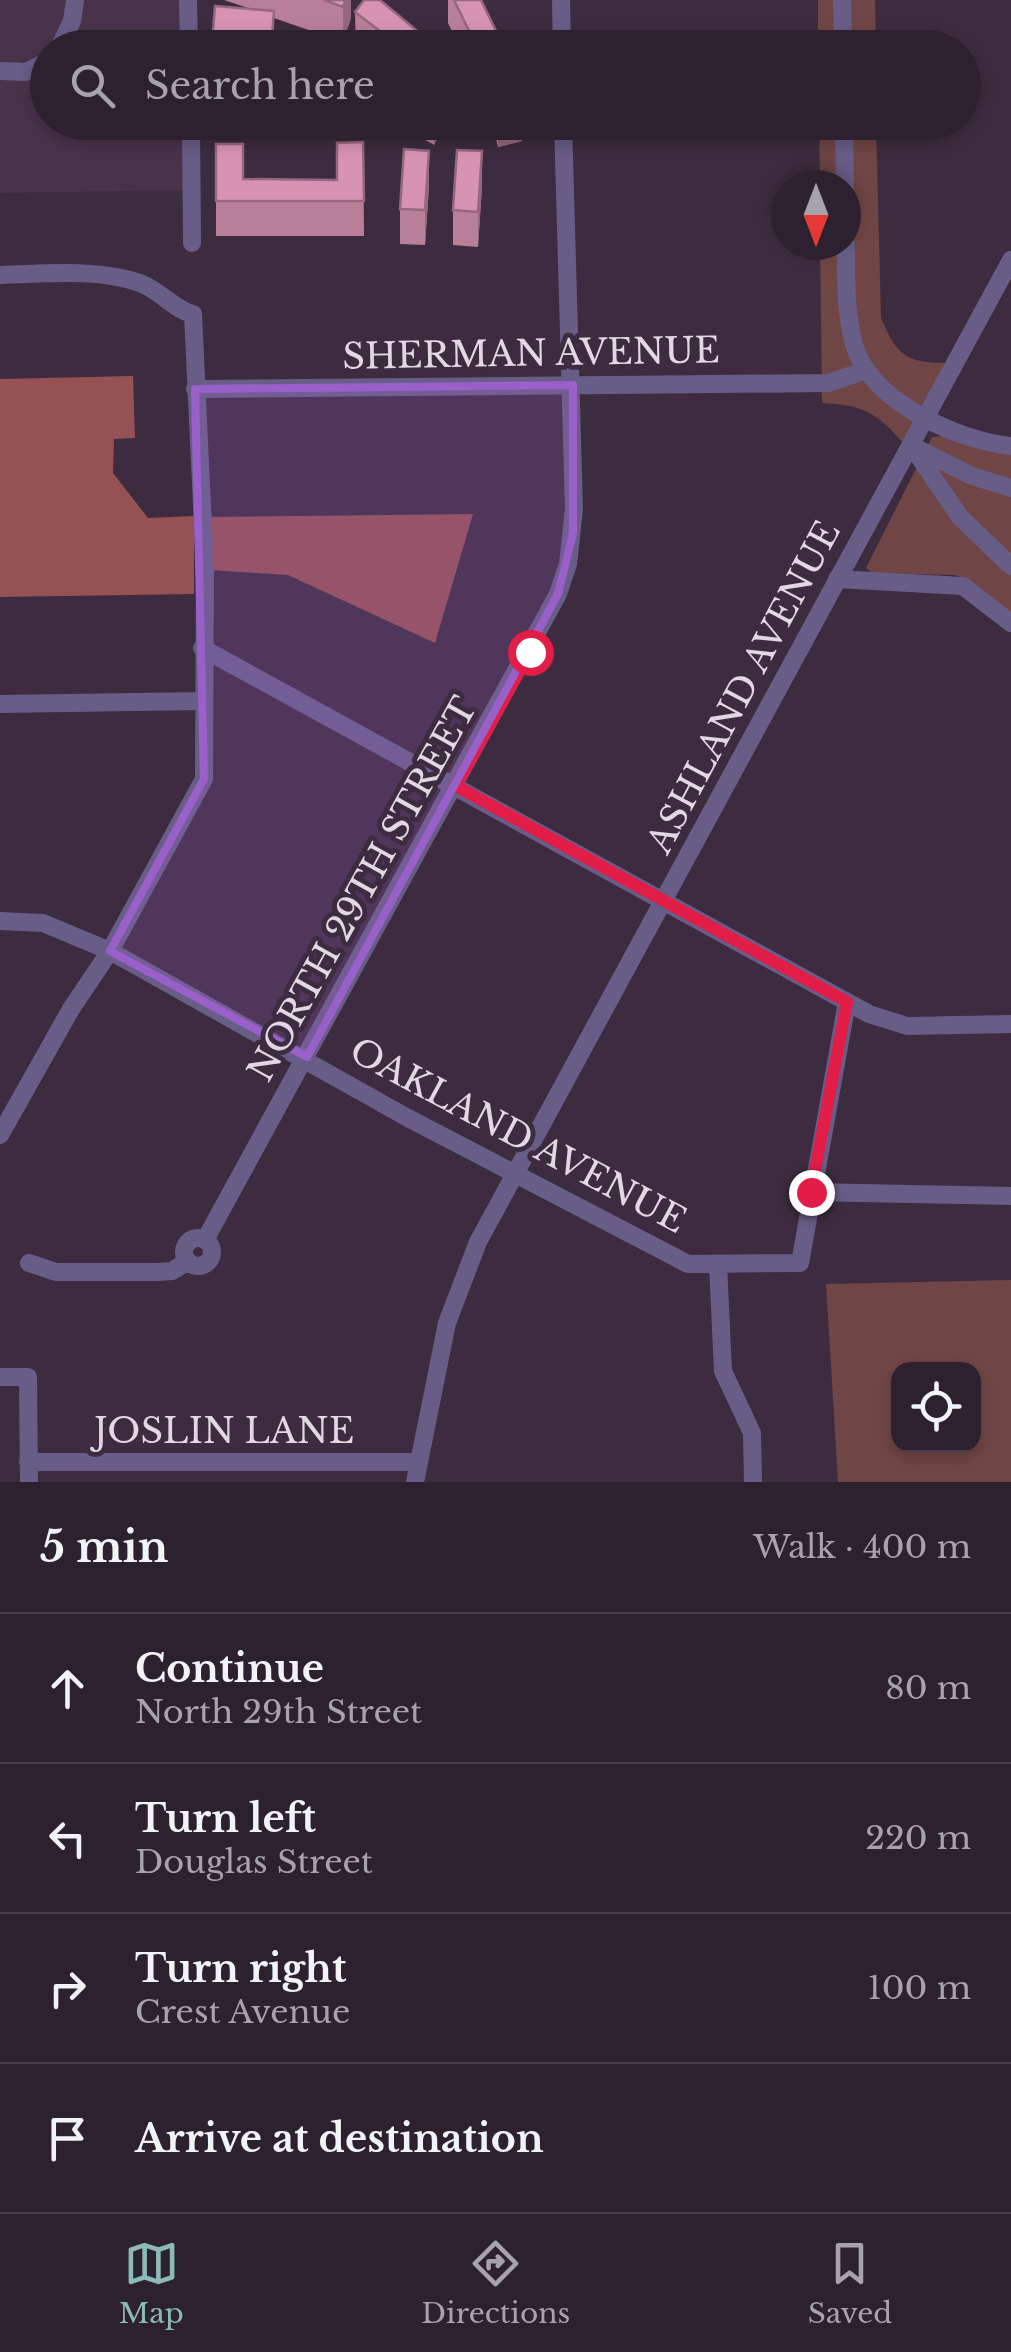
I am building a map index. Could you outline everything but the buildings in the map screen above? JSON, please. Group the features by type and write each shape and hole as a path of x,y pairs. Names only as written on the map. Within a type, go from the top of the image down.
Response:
{"street":[{"path":"68,30 75,0"},
{"path":"188,0 189,30"},
{"path":"561,0 562,30"},
{"path":"842,0 843,30"},
{"path":"0,71 30,70"},
{"path":"191,140 192,243"},
{"name":"NORTH 29TH STREET","path":"29,1264 56,1272 157,1272 172,1271 188,1261 186,1246 194,1239 205,1240 530,652 568,564 574,510 563,140"},
{"path":"844,140 845,170"},
{"path":"847,260 852,332 866,370 926,419 985,444 1011,446"},
{"name":"ASHLAND AVENUE","path":"415,1482 457,1289 514,1174 1011,260"},
{"path":"0,275 108,275 142,284 182,312 193,314 205,570 204,779 110,950 71,1008 0,1135"},
{"name":"SHERMAN AVENUE","path":"195,389 829,383 866,370"},
{"path":"911,445 972,476 1011,488"},
{"path":"911,445 960,517 1011,566"},
{"path":"837,579 963,586 1011,623"},
{"path":"202,648 890,1024 1011,1024"},
{"path":"0,704 203,701"},
{"name":"OAKLAND AVENUE","path":"0,921 26,920 68,930 110,950 514,1174 688,1264 800,1264 811,1192"},
{"path":"847,1002 811,1192 1011,1196"},
{"path":"718,1264 722,1370 752,1434 753,1482"},
{"path":"0,1377 28,1377 29,1482"},
{"name":"JOSLIN LANE","path":"28,1462 419,1462"}],"highlighted area":[{"path":"573,385 573,533 558,594 307,1057 110,951 204,779 195,389"}],"shaded area":[{"path":"0,0 182,0 183,30 30,30 30,140 184,140 185,190 0,193"},
{"path":"818,0 875,0 876,30 818,30"},
{"path":"819,140 876,140 881,318 905,355 948,363 903,443 869,412 822,403 820,260 861,260 861,170 820,170"},
{"path":"133,376 135,438 114,439 113,473 148,518 194,516 194,594 0,597 0,379"},
{"path":"942,436 1011,454 1011,614 969,580 955,575 873,573 866,568 932,437"},
{"path":"473,514 435,643 288,575 210,570 209,517"},
{"path":"1011,1280 1011,1482 838,1482 826,1284"}],"route":[{"path":"530,652 456,786 847,1002 811,1192"}]}
